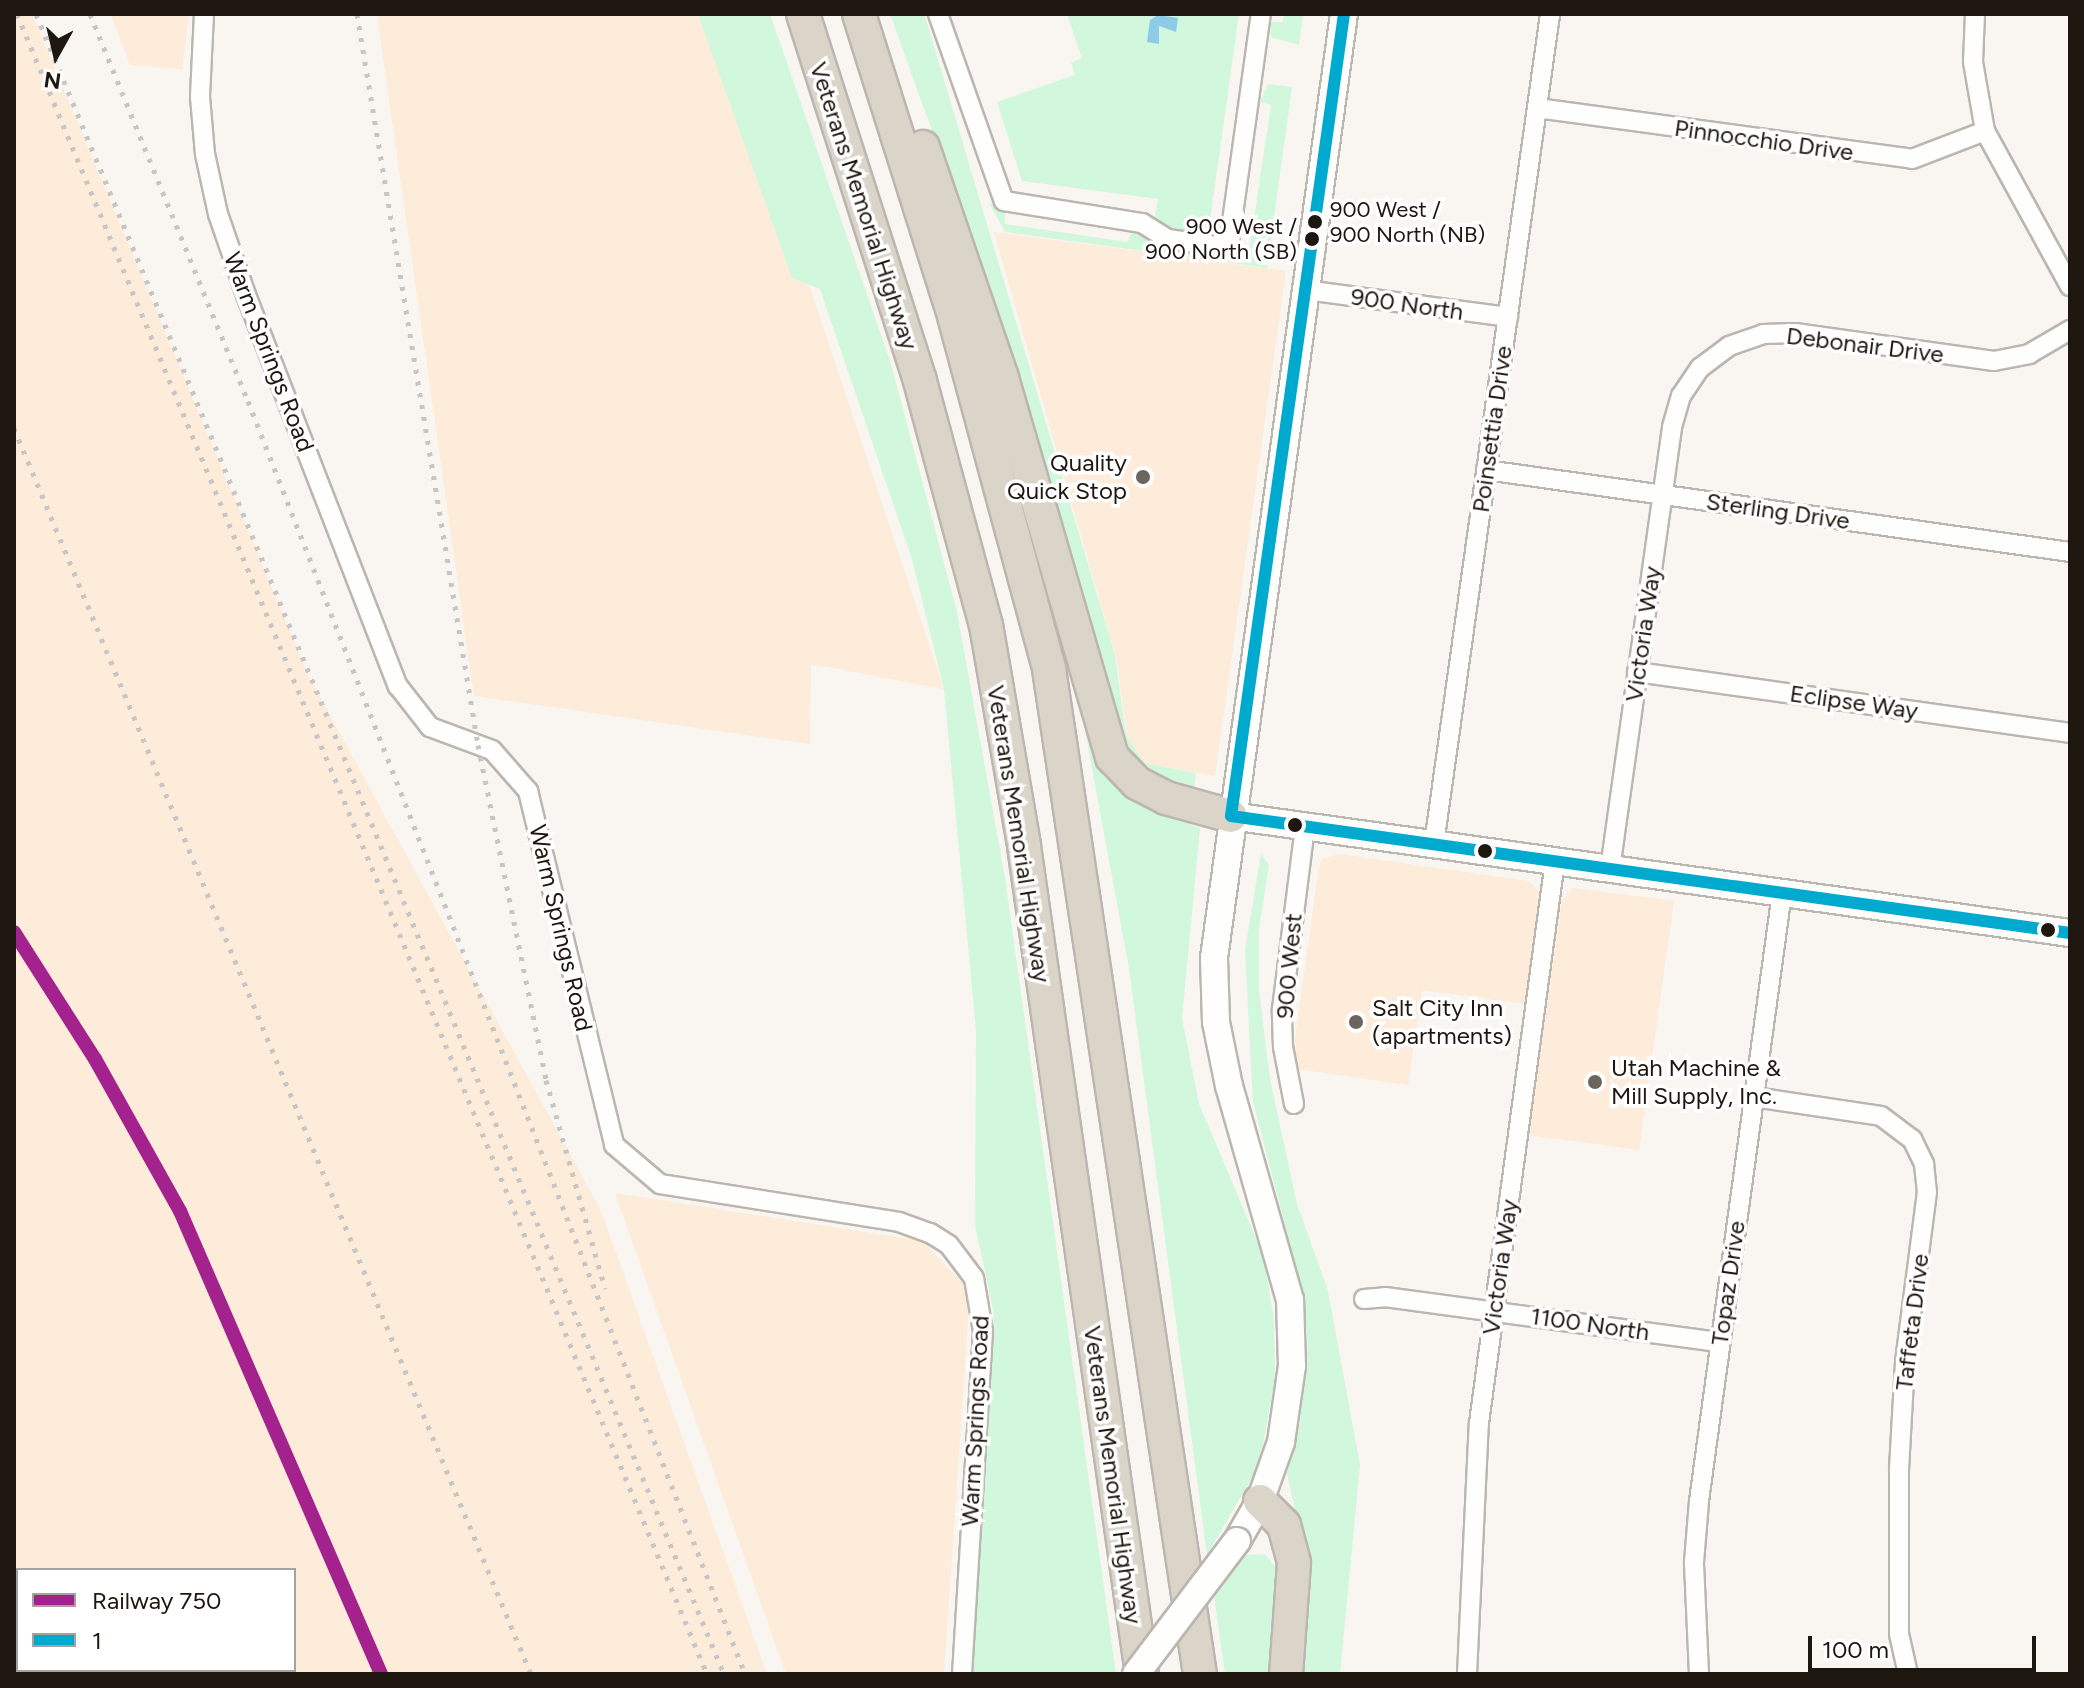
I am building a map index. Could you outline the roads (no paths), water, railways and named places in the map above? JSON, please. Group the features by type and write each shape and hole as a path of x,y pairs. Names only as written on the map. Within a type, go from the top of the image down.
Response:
{"highway":[{"name":"Veterans Memorial Highway","path":"803,14 915,366 986,625 1024,846 1142,1674"},
{"path":"859,14 954,316 1049,669 1200,1674"},
{"path":"869,14 890,56 1002,378 1112,757 1137,783 1166,798 1231,816"},
{"path":"1260,1501 1284,1525 1294,1563 1286,1674"}],"main road":[{"path":"1136,1674 1237,1541 1260,1501 1289,1403 1290,1300 1216,1022 1214,958 1231,816 1344,14"},
{"path":"1231,816 2070,933"}],"street":[{"name":"Warm Springs Road","path":"204,14 200,97 205,154 218,214 246,295 398,686 430,727 492,750 528,791 614,1145 645,1176 684,1191 899,1222 930,1233 949,1245 974,1278 983,1331 962,1674"},
{"path":"938,14 997,192 1008,204 1142,223 1175,241 1226,244 1261,14"},
{"name":"Poinsettia Drive","path":"1434,844 1550,14"},
{"path":"1975,14 1973,62 1985,131 2070,286"},
{"name":"Pinnocchio Drive","path":"1537,108 1900,159 1937,154 1985,131"},
{"name":"900 North","path":"1306,290 1508,317"},
{"name":"Debonair Drive","path":"1662,495 1681,396 1714,356 1745,339 1795,333 1994,361 2029,354 2070,330"},
{"name":"Sterling Drive","path":"1486,470 2070,552"},
{"name":"Victoria Way","path":"1610,869 1662,495"},
{"name":"Eclipse Way","path":"1637,672 2070,733"},
{"name":"900 West","path":"1294,1104 1282,1009 1305,826"},
{"name":"Victoria Way","path":"1467,1674 1479,1423 1555,861"},
{"name":"Topaz Drive","path":"1699,1674 1696,1532 1782,893"},
{"name":"Taffeta Drive","path":"1754,1097 1881,1116 1903,1130 1924,1164 1927,1192 1905,1362 1899,1458 1899,1634 1908,1674"},
{"name":"1100 North","path":"1364,1299 1494,1312 1720,1342"}],"water":[{"path":"1158,15 1178,18 1176,32 1159,26 1159,44 1147,42 1150,20"}],"railway":[{"path":"17,14 707,1674"},
{"path":"36,14 724,1674"},
{"path":"90,14 248,401 745,1674"},
{"path":"357,14 478,745 546,1080 605,1289"},
{"path":"14,428 531,1674"}],"rail line":[{"name":"750","path":"14,932 95,1059 180,1211 381,1674"}],"place":[{"name":"900 West / 900 North (NB)","path":"1315,222"},
{"name":"900 West / 900 North (SB)","path":"1312,239"},
{"name":"Quality Quick Stop","path":"1143,477"},
{"name":"Salt City Inn (apartments)","path":"1356,1022"},
{"name":"Utah Machine & Mill Supply, Inc.","path":"1595,1082"}]}
